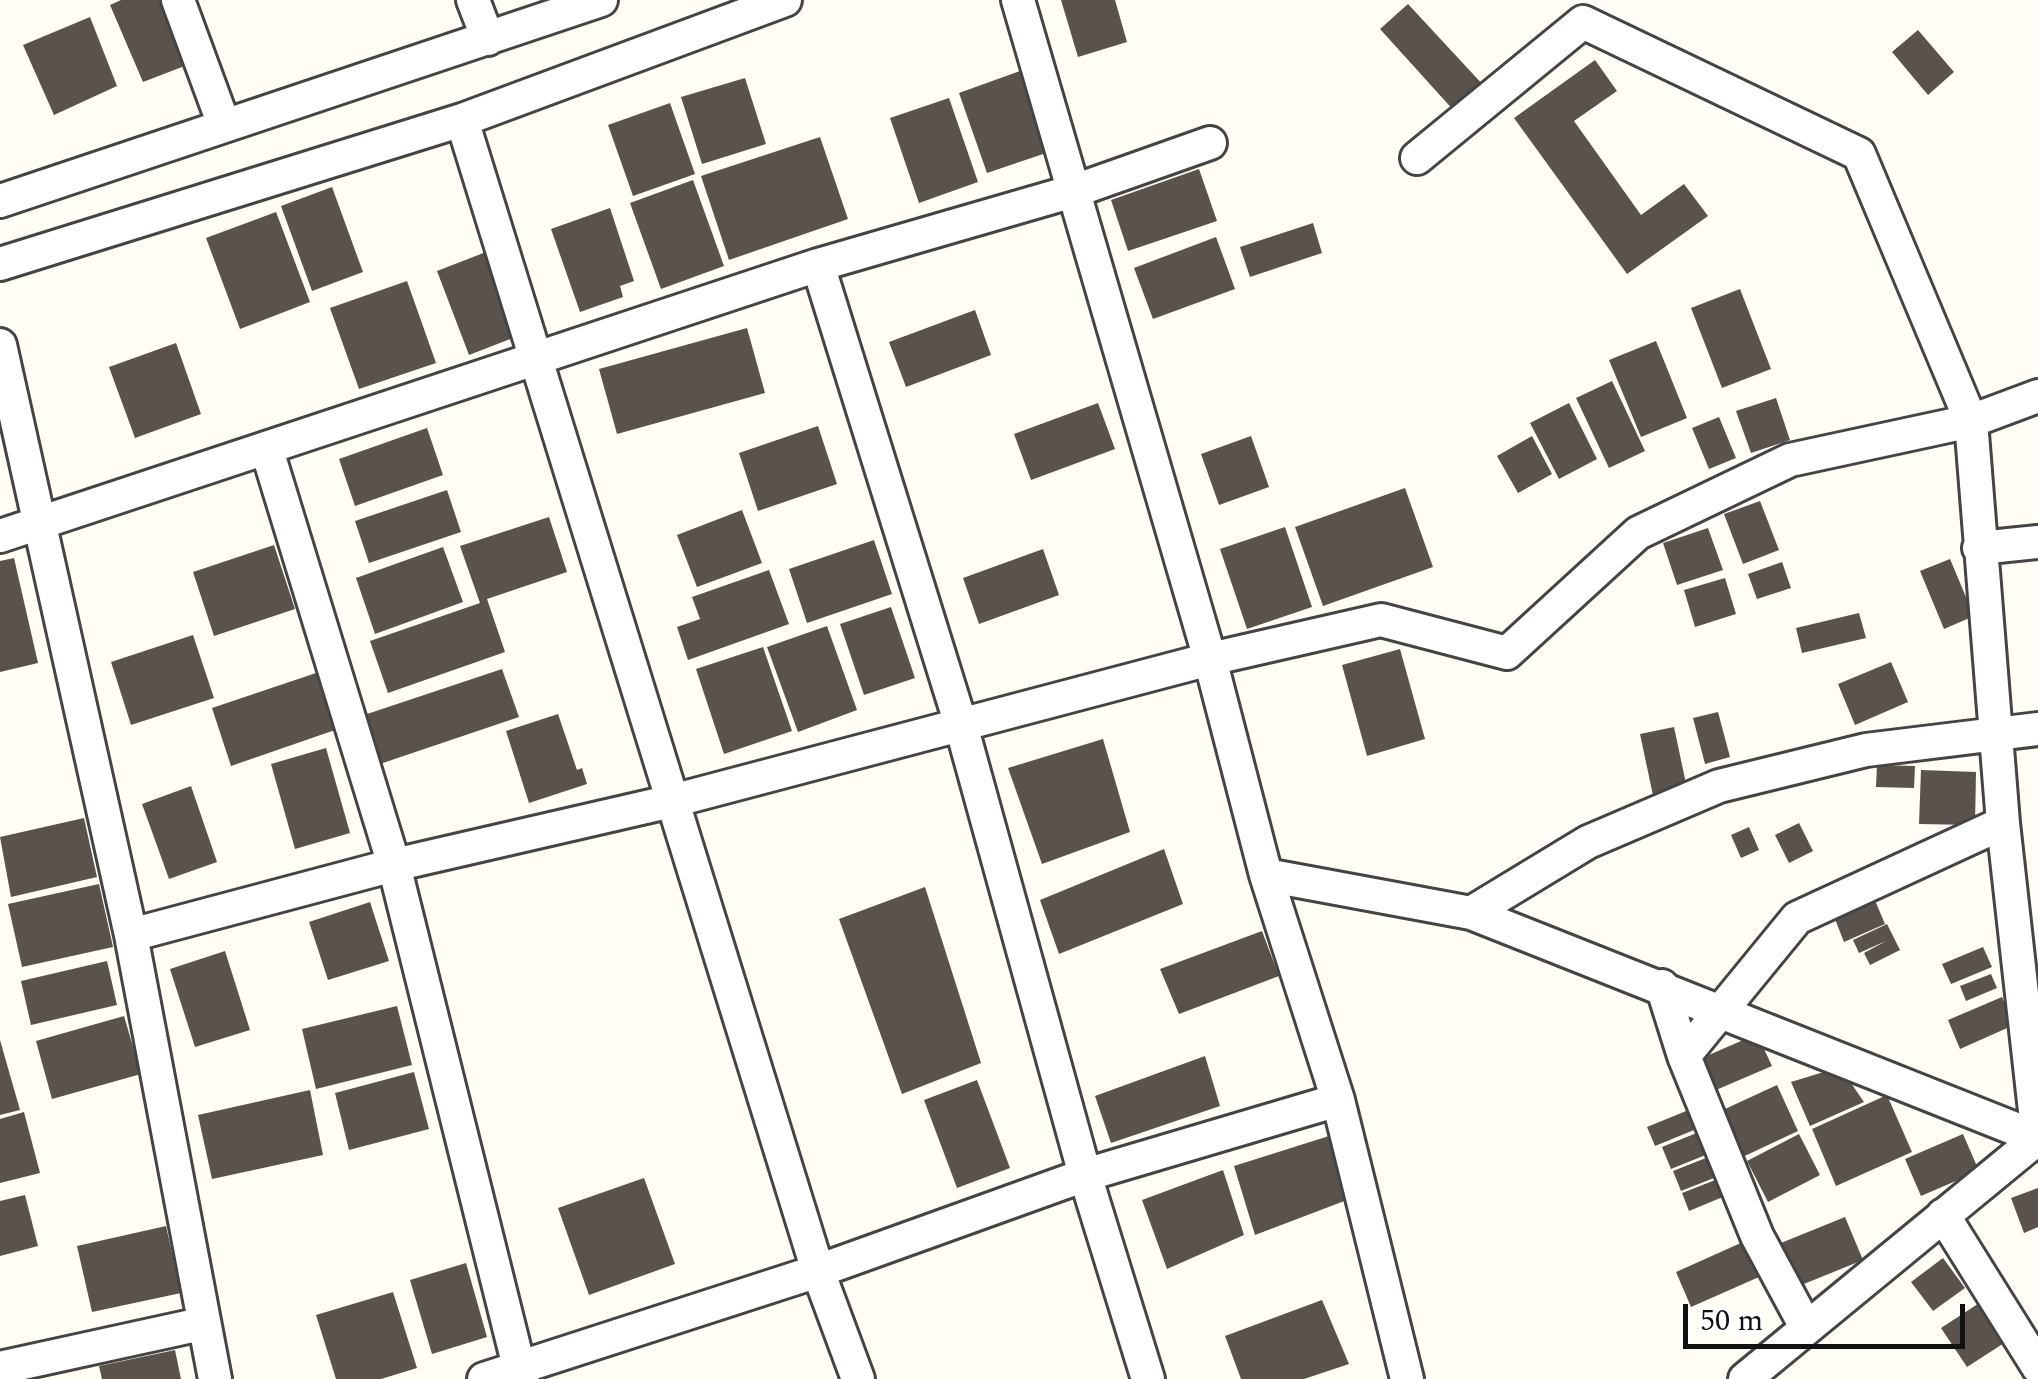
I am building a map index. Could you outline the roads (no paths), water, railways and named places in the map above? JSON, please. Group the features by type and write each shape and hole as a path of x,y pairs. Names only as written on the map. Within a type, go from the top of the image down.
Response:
{"street":[{"path":"178,0 235,121"},
{"path":"200,0 235,121"},
{"path":"473,0 496,36"},
{"path":"492,0 496,36"},
{"path":"0,201 601,0"},
{"path":"0,264 462,120 785,0"},
{"path":"1018,0 1210,659 1266,875 1338,1100 1407,1379"},
{"path":"1417,158 1584,22 1859,154 1971,421 2003,822 2038,1138"},
{"path":"462,120 818,1272 858,1379"},
{"path":"0,536 818,265 1076,190 1210,144"},
{"path":"818,265 962,725 1085,1175 1148,1379"},
{"path":"0,345 36,525 131,935 215,1379"},
{"path":"131,935 394,865 672,801 1210,659 1381,620 1507,654 1638,533 1790,460 1971,421 2038,396"},
{"path":"267,450 394,865 520,1374"},
{"path":"1980,548 2038,542"},
{"path":"1471,913 1588,842 1719,786 1866,750 2038,729"},
{"path":"1684,1056 1724,1012 1796,918 2003,822"},
{"path":"1266,875 1471,913 2038,1138"},
{"path":"1662,986 1684,1056 1756,1236 1806,1327"},
{"path":"484,1379 520,1374 1085,1175 1338,1100"},
{"path":"1745,1379 2038,1138"},
{"path":"1943,1215 2038,1367"},
{"path":"0,1368 202,1324"}]}
